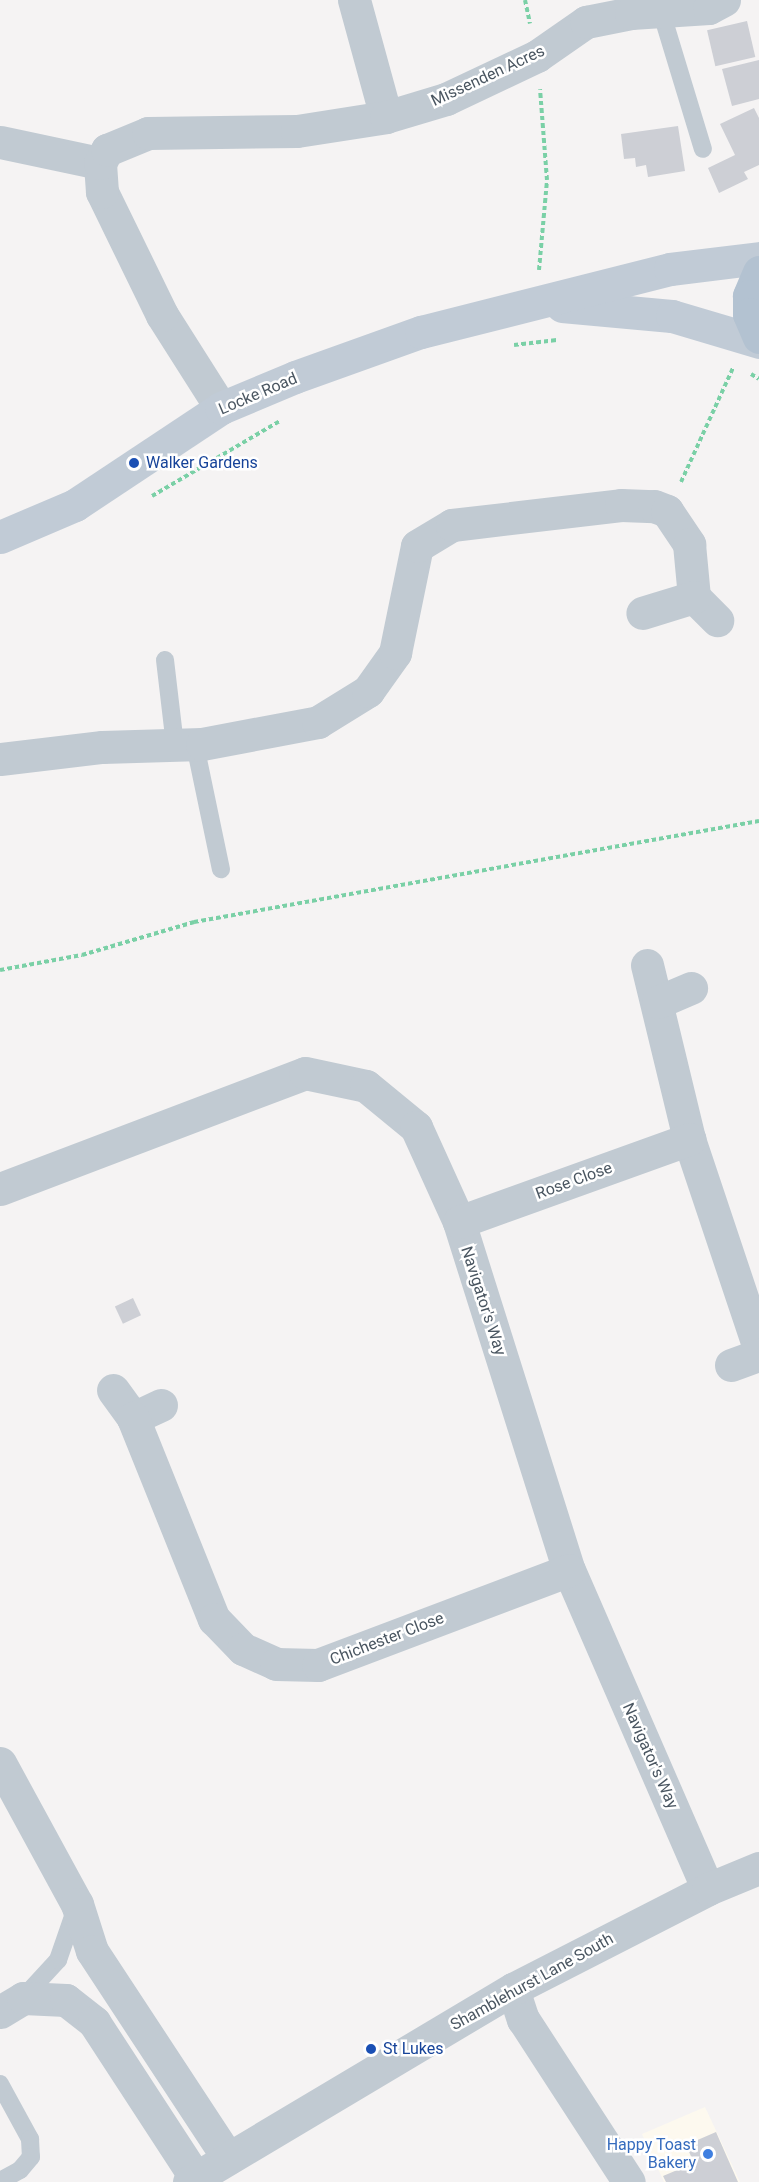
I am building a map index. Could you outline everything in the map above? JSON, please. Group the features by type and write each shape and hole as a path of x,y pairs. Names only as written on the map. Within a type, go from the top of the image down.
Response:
{"main road":[{"path":"759,272 748,296 749,314 759,337"}],"street":[{"path":"354,0 386,117"},
{"name":"Missenden Acres","path":"100,163 107,150 148,133 297,131 386,117 446,99 537,56 586,22 661,11 709,8 724,0"},
{"path":"0,142 100,163 102,192 162,315 221,408"},
{"name":"Locke Road","path":"0,537 75,505 221,408 421,332 670,269 759,258"},
{"name":"Locke Road","path":"539,303 672,316 759,342"},
{"path":"0,759 102,747 185,745 318,722 368,692 394,653 417,546 452,525 621,505 654,506 667,511 689,543 694,597 717,620"},
{"path":"642,613 694,597"},
{"path":"646,964 658,1002 689,1139 759,1348"},
{"path":"658,1002 691,988"},
{"name":"Navigator's Way","path":"3,1180 305,1073 366,1086 416,1127 459,1222 569,1570 708,1889"},
{"name":"Rose Close","path":"459,1222 689,1139"},
{"name":"Chichester Close","path":"113,1390 147,1412 214,1619 243,1649 276,1664 318,1665 569,1570"},
{"path":"0,1763 77,1904 92,1951 228,2158"},
{"name":"Shamblehurst Lane South","path":"192,2179 513,1989 708,1889 759,1868"},
{"path":"513,1989 523,2019 629,2182"},
{"path":"12,2005 66,2000 94,2022 192,2179"}],"lane":[{"path":"661,11 703,149"},
{"path":"165,660 185,745 221,869"},
{"path":"12,2005 58,1960 77,1904"},
{"path":"0,2084 30,2139 31,2157 20,2170 0,2181"}],"path":[{"path":"537,56 547,180 539,303"},
{"path":"505,346 561,339"},
{"path":"724,361 759,379"},
{"path":"667,511 734,365"},
{"path":"142,502 287,418"},
{"path":"0,970 82,955 194,922 759,821"}],"shaded area":[{"path":"705,2107 740,2182 664,2182 642,2134"}],"building":[{"path":"747,21 755,57 715,66 707,30"},
{"path":"759,60 759,99 732,106 722,69"},
{"path":"754,108 759,118 759,165 744,172 748,179 719,193 708,168 735,155 720,124"},
{"path":"678,126 685,171 648,177 646,165 636,167 635,158 624,159 621,134"},
{"path":"133,1298 141,1315 123,1324 115,1306"},
{"name":"Happy Toast Bakery","path":"716,2132 738,2182 666,2182 663,2176 694,2163 686,2145"}],"place":[{"name":"Walker Gardens","path":"134,463"},
{"name":"St Lukes","path":"371,2049"},
{"name":"Happy Toast Bakery","path":"708,2154"}]}
